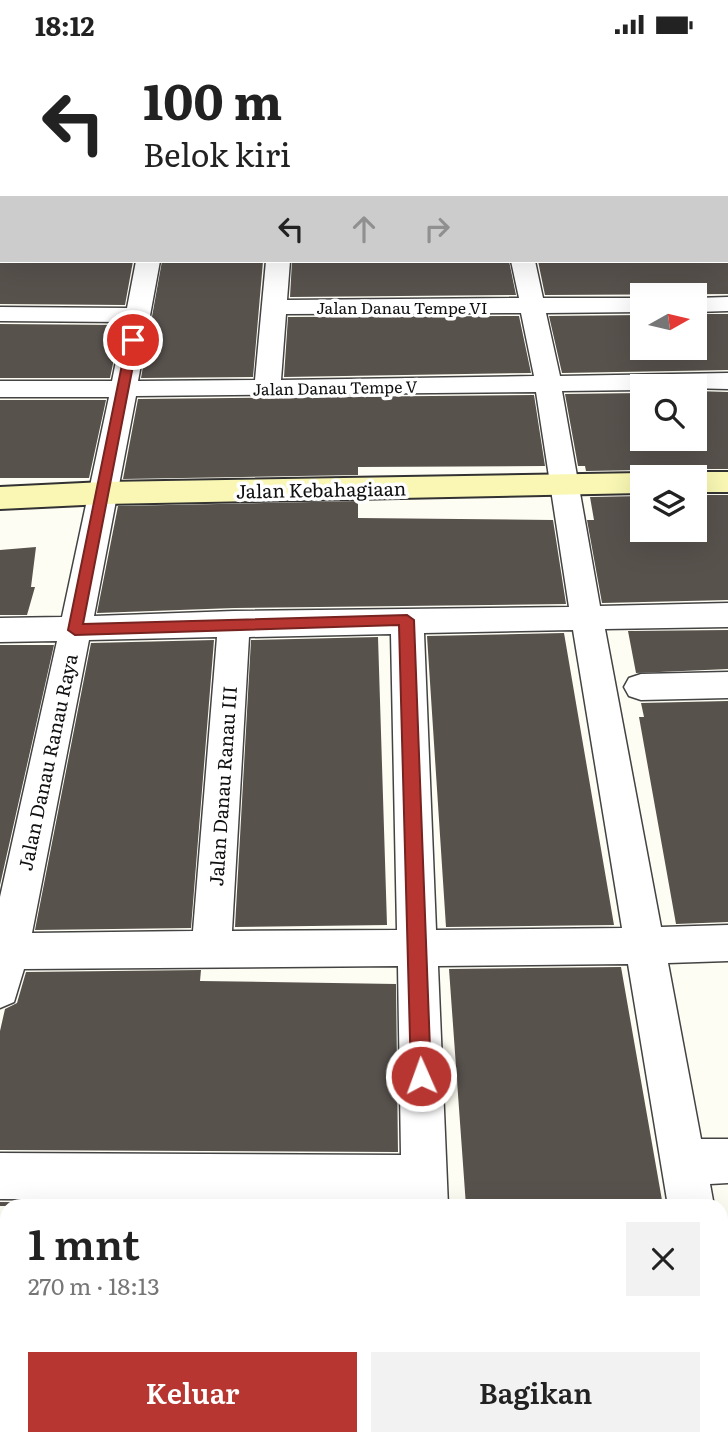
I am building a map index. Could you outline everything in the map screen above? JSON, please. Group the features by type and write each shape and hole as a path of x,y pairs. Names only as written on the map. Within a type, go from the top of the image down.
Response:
{"street":[{"name":"Jalan Danau Ranau Raya","path":"0,989 4,951 104,493 148,263"},
{"path":"267,388 278,263"},
{"path":"523,263 548,383 563,485 690,1199"},
{"path":"707,305 728,304"},
{"name":"Jalan Danau Tempe VI","path":"272,307 630,305"},
{"path":"0,314 137,315"},
{"name":"Jalan Danau Tempe V","path":"0,389 728,381"},
{"path":"707,482 728,482"},
{"name":"Jalan Kebahagiaan","path":"0,498 104,493 630,483"},
{"path":"0,630 75,630 234,623 728,615"},
{"path":"0,1177 425,1192 407,620"},
{"name":"Jalan Danau Ranau III","path":"211,949 234,623"},
{"path":"641,687 728,685"},
{"path":"4,951 728,943"},
{"path":"683,1162 728,1161"}],"building":[{"path":"0,263 133,263 125,305 0,304"},
{"path":"162,263 263,263 253,377 141,378"},
{"path":"292,263 509,263 516,295 290,297"},
{"path":"538,263 728,263 728,294 707,294 707,283 630,283 630,295 545,295"},
{"path":"707,314 728,314 728,370 562,373 549,316 630,315 630,361 707,361"},
{"path":"519,316 531,373 284,377 288,317"},
{"path":"0,324 121,325 110,378 0,378"},
{"path":"707,391 728,392 728,469 707,469 707,465 630,465 630,470 586,471 585,466 578,466 565,394 630,393 630,451 707,451"},
{"path":"534,395 545,466 358,467 358,475 123,479 138,399"},
{"path":"0,400 106,400 89,478 0,478"},
{"path":"707,495 728,495 728,600 602,603 587,520 594,520 590,497 630,496 630,542 707,542"},
{"path":"358,501 358,518 553,520 566,604 234,608 97,613 118,506"},
{"path":"36,547 31,587 35,587 27,615 0,615 0,550"},
{"path":"728,630 728,669 636,673 628,631"},
{"path":"564,633 614,925 446,927 427,636"},
{"path":"378,637 387,925 235,927 251,640"},
{"path":"214,640 191,928 35,930 91,643"},
{"path":"0,645 54,645 0,885"},
{"path":"728,701 728,922 676,924 639,717 644,717 641,703"},
{"path":"621,967 662,1199 465,1199 449,969"},
{"path":"201,970 200,981 396,984 398,1152 0,1150 0,1031 5,1009 17,1003 26,972"}],"route":[{"path":"133,340 75,630 234,623 407,620 421,1076"}]}
